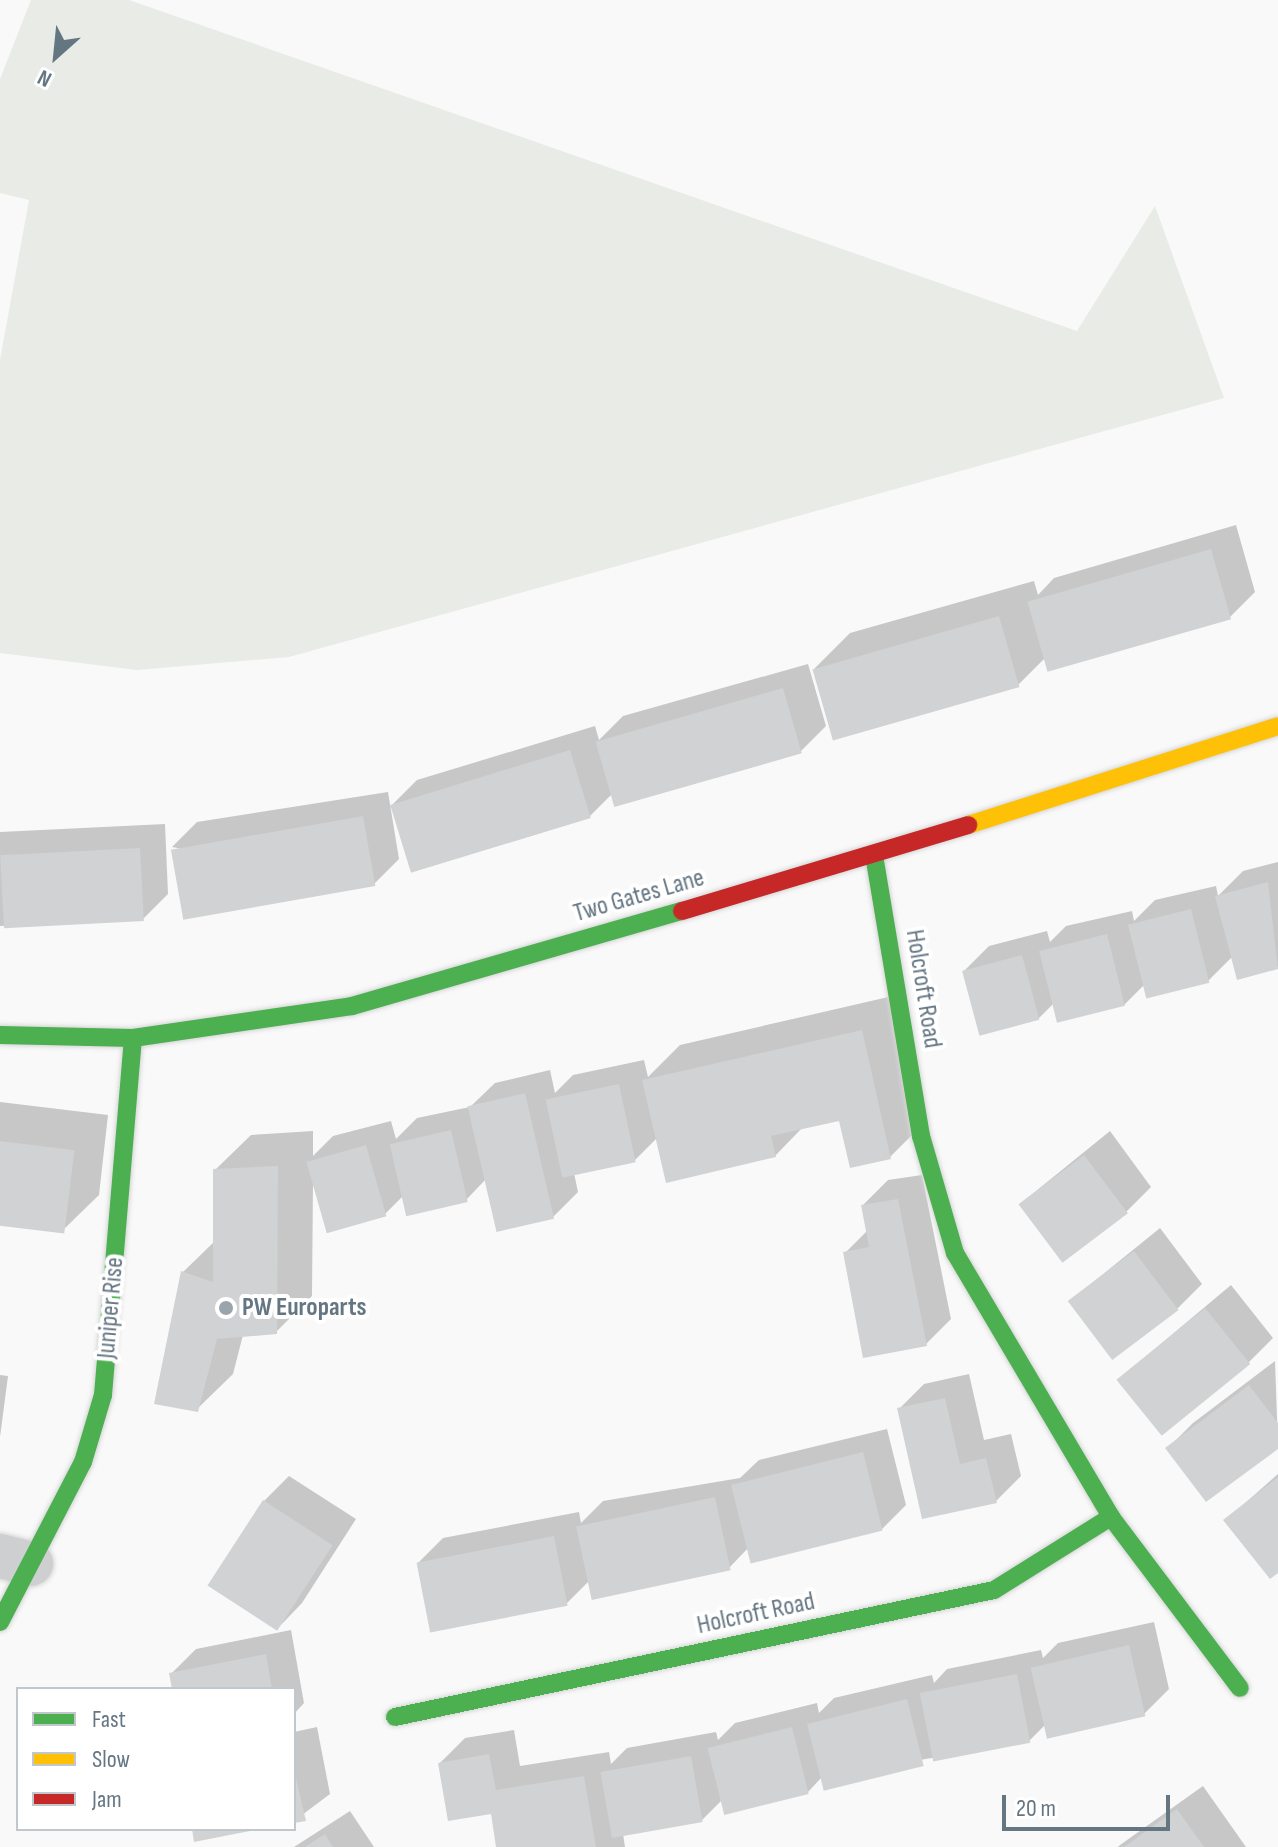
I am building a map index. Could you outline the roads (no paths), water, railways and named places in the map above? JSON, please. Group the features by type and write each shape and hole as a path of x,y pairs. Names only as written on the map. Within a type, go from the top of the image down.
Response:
{"street":[{"name":"Two Gates Lane","path":"0,1035 133,1038 352,1006 874,855 1278,726"},
{"name":"Holcroft Road","path":"874,855 921,1136 955,1253 1111,1517 1240,1688"},
{"name":"Juniper Rise","path":"0,1622 16,1560 83,1462 103,1395 133,1038"},
{"name":"Holcroft Road","path":"395,1717 994,1590 1111,1517"}],"place":[{"name":"PW Europarts","path":"226,1308"}]}
